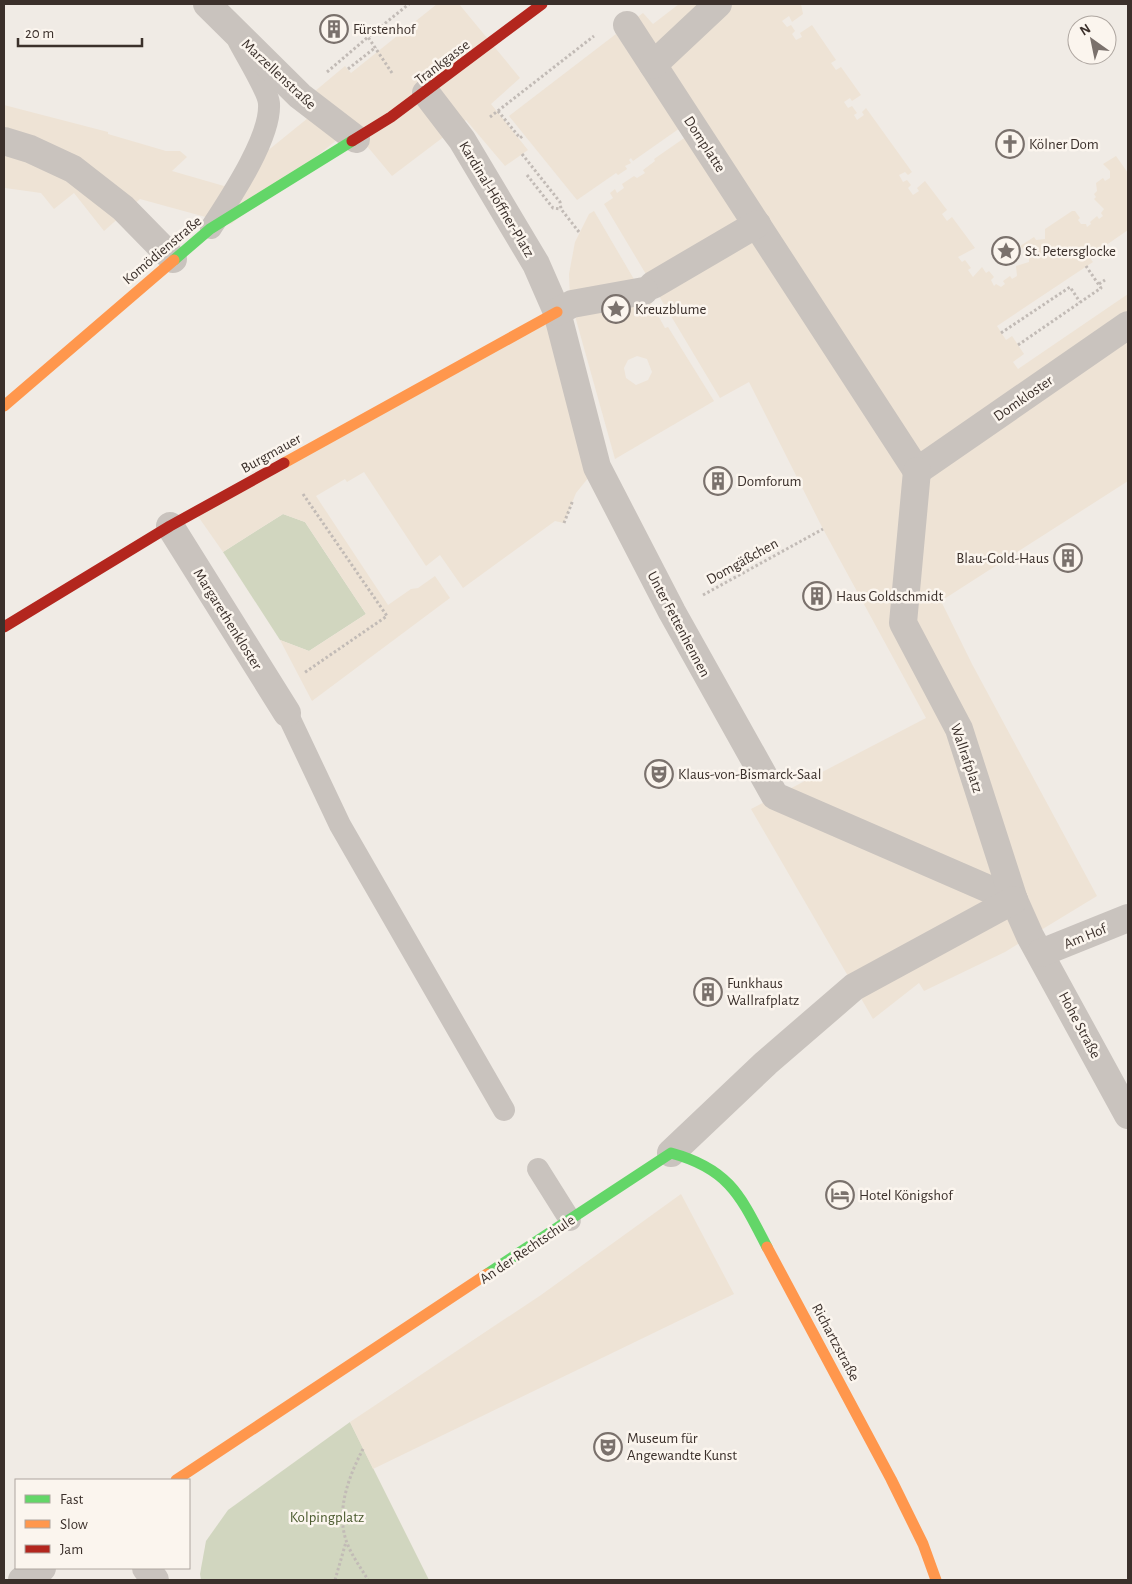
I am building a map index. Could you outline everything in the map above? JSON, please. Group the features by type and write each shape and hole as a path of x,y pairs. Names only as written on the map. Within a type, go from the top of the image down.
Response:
{"street":[{"name":"Marzellenstraße","path":"207,4 248,48 300,96 356,139"},
{"name":"Trankgasse","path":"356,139 426,93 542,4"},
{"path":"653,64 718,4"},
{"name":"Domplatte","path":"627,25 917,471"},
{"name":"Kardinal-Höffner-Platz","path":"426,93 462,140 526,248 557,312 606,463"},
{"name":"Komödienstraße","path":"4,406 172,259 210,229 356,139"},
{"path":"4,141 30,149 73,169 123,208 172,259"},
{"path":"557,312 572,304 648,288 757,224"},
{"name":"Burgmauer","path":"4,627 170,526 557,312"},
{"name":"Domkloster","path":"917,471 1128,325"},
{"name":"Unter Fettenhennen","path":"606,463 672,612 774,796 1014,900"},
{"name":"Wallrafplatz","path":"917,471 902,623 959,729 1014,900 1036,944"},
{"name":"Margarethenkloster","path":"170,526 281,703"},
{"name":"An der Rechtschule","path":"178,1479 671,1153 766,1063 854,987 1014,900"},
{"name":"Am Hof","path":"1036,944 1128,918"},
{"name":"Hohe Straße","path":"1036,944 1128,1116"},
{"name":"Richartzstraße","path":"671,1153 689,1157 722,1178 739,1194 891,1479 923,1544 936,1580"},
{"path":"22,1580 40,1569"},
{"path":"147,1569 155,1580"},
{"path":"4,1570 10,1580"}],"lane":[{"path":"210,229 248,170 268,118 270,103 233,30"},
{"path":"281,703 340,825 504,1110"},
{"path":"538,1169 570,1220"}],"path":[{"path":"300,96 409,4"},
{"path":"348,69 376,48 368,37"},
{"path":"510,102 591,38"},
{"path":"498,111 520,138 524,135"},
{"path":"522,154 560,202 560,209 579,232"},
{"path":"525,173 553,208 560,209"},
{"path":"1018,345 1101,288 1086,266"},
{"path":"1099,284 1104,280"},
{"path":"1002,333 1070,287 1080,302"},
{"path":"281,703 387,616 282,464"},
{"name":"Domgäßchen","path":"672,612 823,529"},
{"path":"335,1580 346,1542 343,1512 348,1479 363,1449"},
{"path":"346,1542 368,1580"}],"green space":[{"path":"283,514 305,522 366,614 309,651 280,640 223,552"},
{"name":"Kolpingplatz","path":"350,1422 429,1580 201,1580 200,1574 206,1541 228,1510"}],"shaded area":[{"path":"437,4 459,4 520,78 491,104 528,150 505,166 466,120 392,176 352,128 231,224 140,199 104,231 74,193 54,209 41,193 5,188 4,105 108,132 108,134 166,151 180,151 187,157 172,171 224,186 324,105 314,92 345,66 351,73"},
{"path":"679,4 801,4 803,14 792,22 789,16 782,21 787,27 791,25 795,31 792,34 796,40 802,37 800,33 812,25 836,60 831,63 836,70 841,67 861,95 852,101 850,98 844,102 848,108 852,106 857,113 854,115 857,120 864,115 862,112 866,108 912,172 908,175 905,172 899,175 903,182 907,180 911,185 908,188 913,195 919,191 917,188 925,181 947,210 942,214 947,221 952,217 975,248 958,257 962,262 965,260 971,268 968,270 973,277 982,267 986,273 989,271 994,277 991,280 994,286 996,284 1001,287 1005,284 1003,281 1010,276 1012,279 1017,276 1016,266 1029,262 1029,255 1020,246 1034,237 1036,240 1045,239 1045,229 1072,211 1075,211 1080,218 1078,220 1081,224 1086,224 1087,227 1097,216 1099,219 1103,216 1101,213 1104,209 1094,199 1096,197 1094,194 1097,191 1096,183 1103,178 1105,181 1110,178 1110,171 1103,164 1116,156 1128,173 1128,230 1089,257 1093,262 997,326 1006,340 1012,336 1024,354 1013,362 1018,369 1128,294 1128,481 941,601 972,664 1097,896 1005,952 924,991 919,983 873,1019 751,809 926,718 823,529 749,382 720,398 604,204 613,198 610,193 615,189 617,193 624,188 622,184 634,176 637,178 645,173 643,170 655,161 654,159 690,134 618,32 643,13 653,24"},
{"path":"616,34 680,128 633,161 631,158 629,160 631,163 625,166 627,169 618,175 616,173 577,200 509,116"},
{"path":"594,211 635,281 638,280 665,328 668,327 714,401 615,459 570,298 569,274 575,242 589,214","holes":["637,356 647,359 652,372 648,380 636,385 626,378 624,368 628,360"]},
{"path":"557,312 597,467 576,493 564,523 555,521 463,588 440,555 426,566 364,472 347,482 345,479 316,496 388,605 411,589 418,588 435,576 450,598 312,701 280,640 309,651 366,614 305,522 283,514 223,552 195,512"},
{"path":"681,1194 734,1294 373,1469 350,1422 541,1295"}],"traffic: fast":[{"path":"174,260 210,229 352,141"},
{"path":"487,1274 671,1153 707,1167 731,1187 749,1213 767,1247"}],"traffic: slow":[{"path":"4,406 174,260"},
{"path":"284,463 557,312"},
{"path":"767,1247 891,1479 923,1544 936,1580"},
{"path":"178,1479 487,1274"}],"traffic: jam":[{"path":"352,141 391,117 542,4"},
{"path":"4,627 170,526 284,463"}],"place":[{"name":"Fürstenhof","path":"334,29"},
{"name":"Kölner Dom","path":"1010,144"},
{"name":"St. Petersglocke","path":"1006,251"},
{"name":"Kreuzblume","path":"616,309"},
{"name":"Domforum","path":"718,481"},
{"name":"Blau-Gold-Haus","path":"1068,558"},
{"name":"Haus Goldschmidt","path":"817,596"},
{"name":"Klaus-von-Bismarck-Saal","path":"659,774"},
{"name":"Funkhaus Wallrafplatz","path":"708,992"},
{"name":"Hotel Königshof","path":"840,1195"},
{"name":"Museum für Angewandte Kunst","path":"608,1447"}]}
